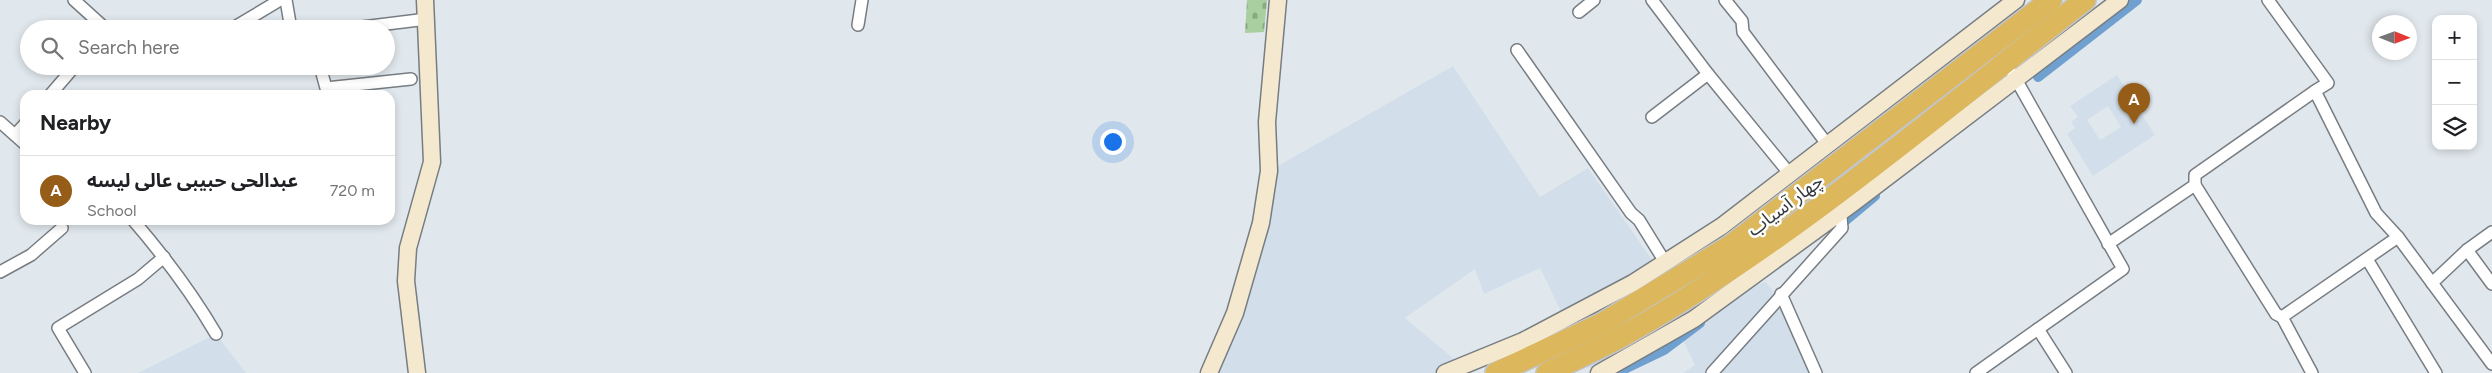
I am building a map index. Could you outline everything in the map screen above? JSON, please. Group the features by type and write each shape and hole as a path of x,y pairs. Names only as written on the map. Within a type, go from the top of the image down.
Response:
{"highway":[{"name":"چهار آسیاب","path":"1496,373 1603,323 1730,246 2051,0"},
{"name":"چهار آسیاب","path":"1548,373 1618,338 1688,296 1786,230 2011,70 2085,0"}],"street":[{"path":"74,0 96,20"},
{"path":"246,20 280,0"},
{"path":"286,0 289,20"},
{"path":"417,373 406,281 408,248 432,162 426,0"},
{"path":"858,25 862,0"},
{"path":"1210,373 1234,313 1261,224 1269,171 1267,122 1278,0"},
{"path":"1579,12 1594,0"},
{"path":"1652,0 1708,74 1789,173"},
{"path":"1725,0 1742,20 1743,32 1827,144"},
{"path":"1445,373 1523,341 1633,283 1722,226 2016,0"},
{"path":"1599,373 1694,318 1841,212 2011,70 2120,0"},
{"path":"2268,0 2328,83 2195,175 2195,185 2276,314 2282,317 2312,373"},
{"path":"395,23 428,19"},
{"path":"1517,50 1631,213 1639,220 1665,262"},
{"path":"1976,373 2123,269 2011,70"},
{"path":"1652,117 1708,74"},
{"path":"54,90 67,75"},
{"path":"322,75 326,88 411,79"},
{"path":"2315,91 2376,213 2398,237 2492,364"},
{"path":"0,122 20,140"},
{"path":"15,135 20,130"},
{"path":"2108,244 2195,185"},
{"path":"1712,373 1842,228 1839,191"},
{"path":"137,225 196,300 216,334"},
{"path":"0,272 31,255 62,228"},
{"path":"2432,283 2467,250 2492,232"},
{"path":"2282,317 2398,237"},
{"path":"2467,250 2492,284"},
{"path":"85,373 58,328 138,279 164,257"},
{"path":"2368,259 2436,373"},
{"path":"1781,294 1816,373"},
{"path":"2038,329 2066,373"}],"shaded area":[{"path":"1453,66 1540,197 1588,168 1683,304 1766,282 1786,307 1811,373 1683,373 1695,365 1675,324 1589,369 1540,268 1484,294 1475,269 1405,318 1471,373 1209,373 1269,171"},
{"path":"2117,75 2155,135 2093,176 2067,134 2075,128 2071,122 2078,117 2070,106","holes":["2108,106 2121,127 2100,140 2087,120"]},
{"path":"216,334 246,373 138,373"}],"green space":[{"path":"1247,0 1267,0 1264,32 1245,33"}],"waterway":[{"path":"2038,77 2137,0"},
{"path":"1845,221 1875,196"},
{"path":"1616,373 1664,350 1700,323"}],"place":[{"name":"عبدالحی حبیبی عالی لیسه","path":"2134,124"}]}
